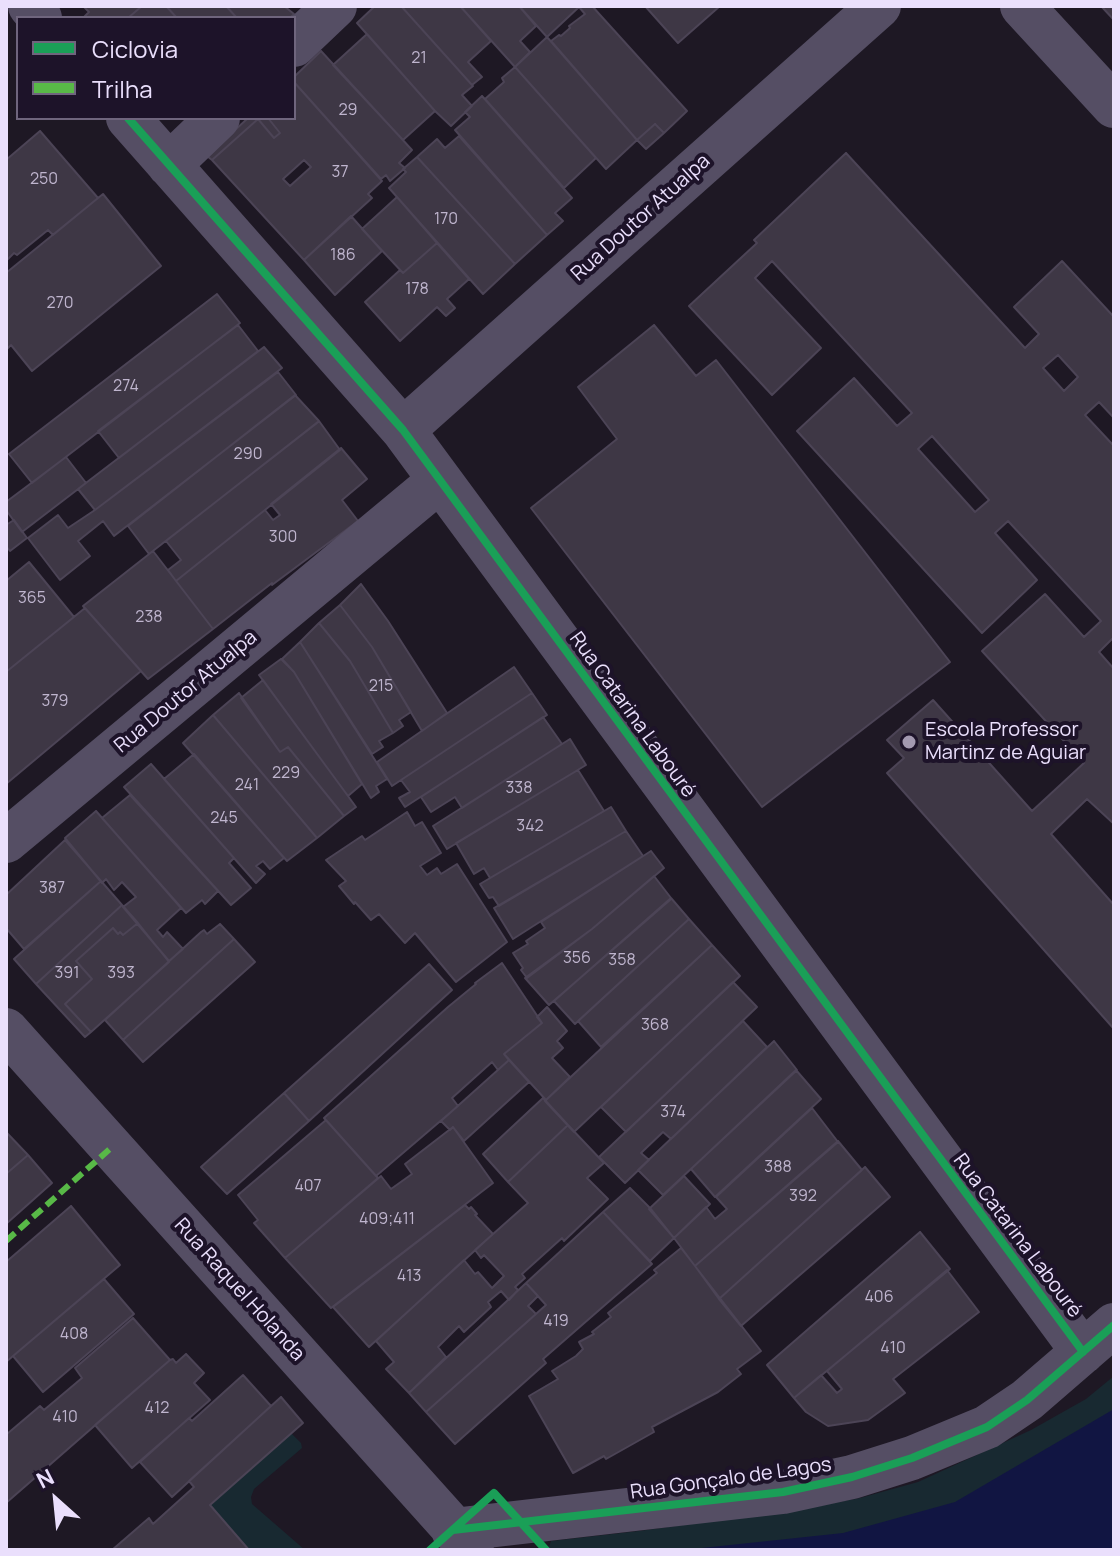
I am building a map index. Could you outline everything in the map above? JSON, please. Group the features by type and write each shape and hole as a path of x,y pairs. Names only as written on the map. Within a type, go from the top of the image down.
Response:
{"street":[{"path":"296,43 335,6"},
{"name":"Rua Doutor Atualpa","path":"403,430 879,6"},
{"path":"1022,6 1114,106"},
{"name":"Rua Catarina Labouré","path":"130,120 403,430 439,481 1099,1339"},
{"path":"169,165 216,120"},
{"name":"Rua Doutor Atualpa","path":"6,841 439,481"},
{"name":"Rua Raquel Holanda","path":"6,1030 463,1540"},
{"name":"Rua Gonçalo de Lagos","path":"463,1540 783,1492 852,1477 912,1458 987,1427 1027,1400 1099,1339"}],"shaded area":[{"path":"1114,1376 1114,1550 548,1550 551,1541 807,1508 918,1482 1031,1430 1086,1399"},
{"path":"1114,1409 1114,1550 683,1550 843,1533 955,1502"},
{"path":"291,1433 302,1448 254,1489 251,1497 252,1504 305,1550 249,1550 210,1505"}],"building":[{"path":"83,6 142,6 130,16 85,16 89,12"},
{"path":"142,6 166,6 175,16 130,16"},
{"path":"166,6 226,6 235,16 175,16"},
{"path":"226,6 284,6 294,14 292,16 235,16"},
{"path":"375,6 401,6 473,86 462,95 472,106 451,126 357,23"},
{"path":"401,6 460,6 491,41 468,62 482,77 472,85"},
{"path":"460,6 519,6 536,26 520,41 530,52 515,67"},
{"path":"519,6 578,6 579,7 547,37"},
{"path":"581,6 592,6 687,111 664,133 655,124 637,140 551,41 585,14"},
{"path":"645,6 720,6 678,43"},
{"path":"1101,6 1114,6 1114,20"},
{"path":"367,34 435,111 403,140 333,65"},
{"path":"547,37 637,140 606,169 515,67"},
{"path":"321,51 412,150 399,163 405,168 390,181 386,175 381,179 296,84 296,75"},
{"path":"515,67 596,158 564,188 485,99"},
{"path":"296,84 382,181 368,194 372,198 304,260 212,160 257,120 274,138 280,133 270,120 296,120","holes":["304,160 311,167 290,186 283,179"]},
{"path":"482,96 572,198 555,213 563,221 547,235 455,130 470,117 465,112"},
{"path":"246,120 257,120 212,160 207,156"},
{"path":"259,120 270,120 280,133 274,138"},
{"path":"655,124 664,133 646,149 637,140"},
{"path":"40,131 98,198 53,235 48,230 6,261 6,160"},
{"path":"459,136 547,235 515,264 417,157 437,139 445,148"},
{"path":"846,153 1025,348 1039,334 1014,307 1062,261 1114,317 1114,418 1099,402 1085,415 1114,446 1114,637 1099,652 1114,669 1114,824 1087,799 1051,834 1114,905 1114,1029 887,773 904,758 887,740 933,700 1032,811 1084,763 982,651 1045,594 1084,637 1101,621 1008,521 995,533 1037,580 982,633 797,431 854,378 897,426 912,413 772,261 755,278 821,348 772,395 689,306 757,243 754,240","holes":["1058,355 1078,377 1064,391 1043,368","932,436 989,500 975,512 918,449"]},
{"path":"417,157 515,264 483,294 389,188"},
{"path":"103,194 161,266 32,371 11,345 6,350 6,273"},
{"path":"397,197 437,243 403,273 362,229"},
{"path":"351,216 382,251 335,295 304,260"},
{"path":"437,243 469,279 447,299 455,308 446,316 437,307 400,341 365,302 400,270 403,273"},
{"path":"217,294 240,323 32,483 9,454"},
{"path":"238,325 258,351 119,458 98,431"},
{"path":"654,325 696,376 716,360 950,662 762,807 531,508 617,439 578,387"},
{"path":"264,347 282,368 95,510 78,489"},
{"path":"278,372 296,395 114,536 103,521 78,541 90,556 60,580 28,538 58,515 68,528"},
{"path":"295,395 319,421 149,554 128,526"},
{"path":"319,421 340,450 176,581 168,570 181,560 166,541"},
{"path":"341,448 367,479 342,500 358,521 213,629 176,581 265,510 273,520 280,515 271,504"},
{"path":"66,457 86,483 22,532 6,510 6,502"},
{"path":"14,520 27,538 10,551 6,546 6,525"},
{"path":"153,551 213,629 148,679 83,606"},
{"path":"29,562 74,617 6,672 6,581"},
{"path":"361,584 447,713 422,731 372,647 340,605"},
{"path":"340,605 372,647 411,712 399,720 403,726 393,733 350,661 319,623"},
{"path":"85,608 141,671 6,784 6,672"},
{"path":"319,623 350,661 393,733 379,741 383,747 372,754 300,642"},
{"path":"300,642 387,779 376,786 379,792 371,798 294,672 282,659"},
{"path":"281,659 294,672 362,784 348,796 259,675"},
{"path":"514,667 532,693 392,786 377,762"},
{"path":"263,680 356,807 344,816 288,747 280,752 241,698"},
{"path":"239,693 280,752 288,747 344,816 317,838 213,715"},
{"path":"532,693 547,715 405,807 399,798 410,792 401,780"},
{"path":"213,715 317,838 287,861 183,743"},
{"path":"543,717 562,744 462,808 455,797 431,812 421,797"},
{"path":"570,739 586,765 447,849 433,826"},
{"path":"194,754 284,858 270,869 263,861 256,866 265,874 256,883 164,779"},
{"path":"151,764 234,858 229,863 251,888 231,905 124,787"},
{"path":"578,770 604,811 490,878 484,868 474,874 456,843"},
{"path":"130,795 218,891 205,904 202,900 186,913 102,818"},
{"path":"611,807 626,831 499,906 493,897 489,898 480,884"},
{"path":"96,811 181,908 157,930 163,937 167,932 183,949 169,961 123,907 136,897 122,882 114,890 106,879 102,883 65,838"},
{"path":"407,812 415,826 422,822 441,853 420,866 427,875 437,868 441,874 457,864 507,942 456,982 415,933 405,943 379,914 371,920 339,886 346,881 326,860 362,836 365,840"},
{"path":"626,831 643,856 513,939 494,908"},
{"path":"65,840 101,881 24,949 6,928 6,895"},
{"path":"651,851 664,868 592,929 527,978 513,953 545,928 541,922"},
{"path":"654,876 670,900 549,1005 525,978 592,929"},
{"path":"101,881 122,905 36,984 14,959"},
{"path":"671,898 689,919 575,1024 554,1001"},
{"path":"122,905 138,923 123,935 113,928 76,961 92,979 65,1004 91,1032 85,1037 36,984"},
{"path":"689,919 712,945 601,1047 578,1021"},
{"path":"138,923 169,962 91,1032 65,1004 92,979 76,961 113,928 123,935"},
{"path":"220,924 234,939 123,1040 105,1020 201,932 204,930 207,934"},
{"path":"234,939 255,962 143,1062 123,1040"},
{"path":"712,945 740,976 574,1132 545,1101"},
{"path":"502,963 542,1023 504,1054 509,1060 498,1070 492,1062 452,1098 458,1106 376,1176 324,1118 475,983"},
{"path":"429,964 452,990 309,1121 284,1093"},
{"path":"733,982 757,1007 626,1132 601,1107"},
{"path":"547,1007 567,1031 557,1041 563,1048 552,1058 570,1077 546,1100 504,1054 542,1023 537,1017"},
{"path":"743,1021 767,1047 671,1139 663,1132 641,1153 649,1160 625,1183 599,1157"},
{"path":"774,1041 797,1070 663,1195 638,1170"},
{"path":"509,1060 529,1082 464,1141 453,1127 450,1130 441,1121"},
{"path":"796,1070 821,1099 715,1197 691,1169"},
{"path":"284,1093 309,1121 227,1194 201,1167"},
{"path":"543,1098 568,1125 508,1182 483,1154"},
{"path":"812,1108 838,1142 695,1266 674,1238 706,1207 715,1219 727,1209 716,1197"},
{"path":"326,1120 378,1178 285,1258 254,1223 258,1220 238,1195"},
{"path":"568,1125 604,1163 587,1178 608,1199 564,1241 562,1238 522,1274 525,1278 515,1287 518,1290 509,1300 501,1291 488,1302 491,1307 464,1332 459,1326 438,1347 446,1357 409,1393 386,1369 394,1362 376,1341 464,1260 492,1288 504,1276 475,1250 528,1203 508,1182"},
{"path":"453,1127 493,1183 331,1308 285,1258 381,1176 391,1189 412,1174 405,1164"},
{"path":"6,1134 28,1155 6,1174"},
{"path":"838,1141 862,1170 719,1299 695,1266"},
{"path":"28,1155 52,1183 6,1224 6,1174"},
{"path":"865,1167 890,1197 741,1326 719,1299"},
{"path":"684,1176 710,1204 674,1238 649,1209"},
{"path":"630,1188 674,1238 650,1261 603,1212"},
{"path":"465,1205 469,1209 471,1207 493,1234 369,1347 333,1307"},
{"path":"71,1206 120,1265 6,1362 6,1262"},
{"path":"603,1212 652,1264 543,1359 546,1363 455,1444 426,1412 546,1305 526,1283"},
{"path":"920,1232 950,1269 794,1398 767,1365"},
{"path":"681,1248 761,1351 737,1369 741,1374 718,1392 652,1427 654,1432 606,1459 604,1456 573,1473 529,1396 558,1379 552,1371 583,1349 579,1342 594,1334 592,1332 611,1317 608,1313 657,1273 654,1270"},
{"path":"947,1270 979,1312 893,1379 905,1393 868,1420 828,1426 806,1412 794,1398 821,1375 837,1393 842,1389 827,1371"},
{"path":"104,1279 134,1314 43,1392 13,1356"},
{"path":"526,1283 538,1296 528,1306 536,1314 426,1412 409,1393"},
{"path":"133,1318 170,1360 6,1503 6,1433 40,1406 44,1410 82,1378 75,1368"},
{"path":"186,1354 204,1373 194,1383 210,1400 132,1468 95,1425 170,1360 176,1363"},
{"path":"243,1375 271,1406 172,1497 140,1462"},
{"path":"281,1397 303,1423 210,1505 249,1550 112,1550 149,1518 153,1524 194,1487 189,1481"}],"marked path":[{"path":"6,1241 112,1147"}],"cycle path":[{"path":"130,120 403,430 1083,1352"},
{"path":"453,1530 783,1492 852,1477 912,1458 987,1427 1027,1400 1114,1325"},
{"path":"430,1550 494,1493 546,1550"}],"place":[{"name":"Escola Professor Martinz de Aguiar","path":"909,742"}]}
